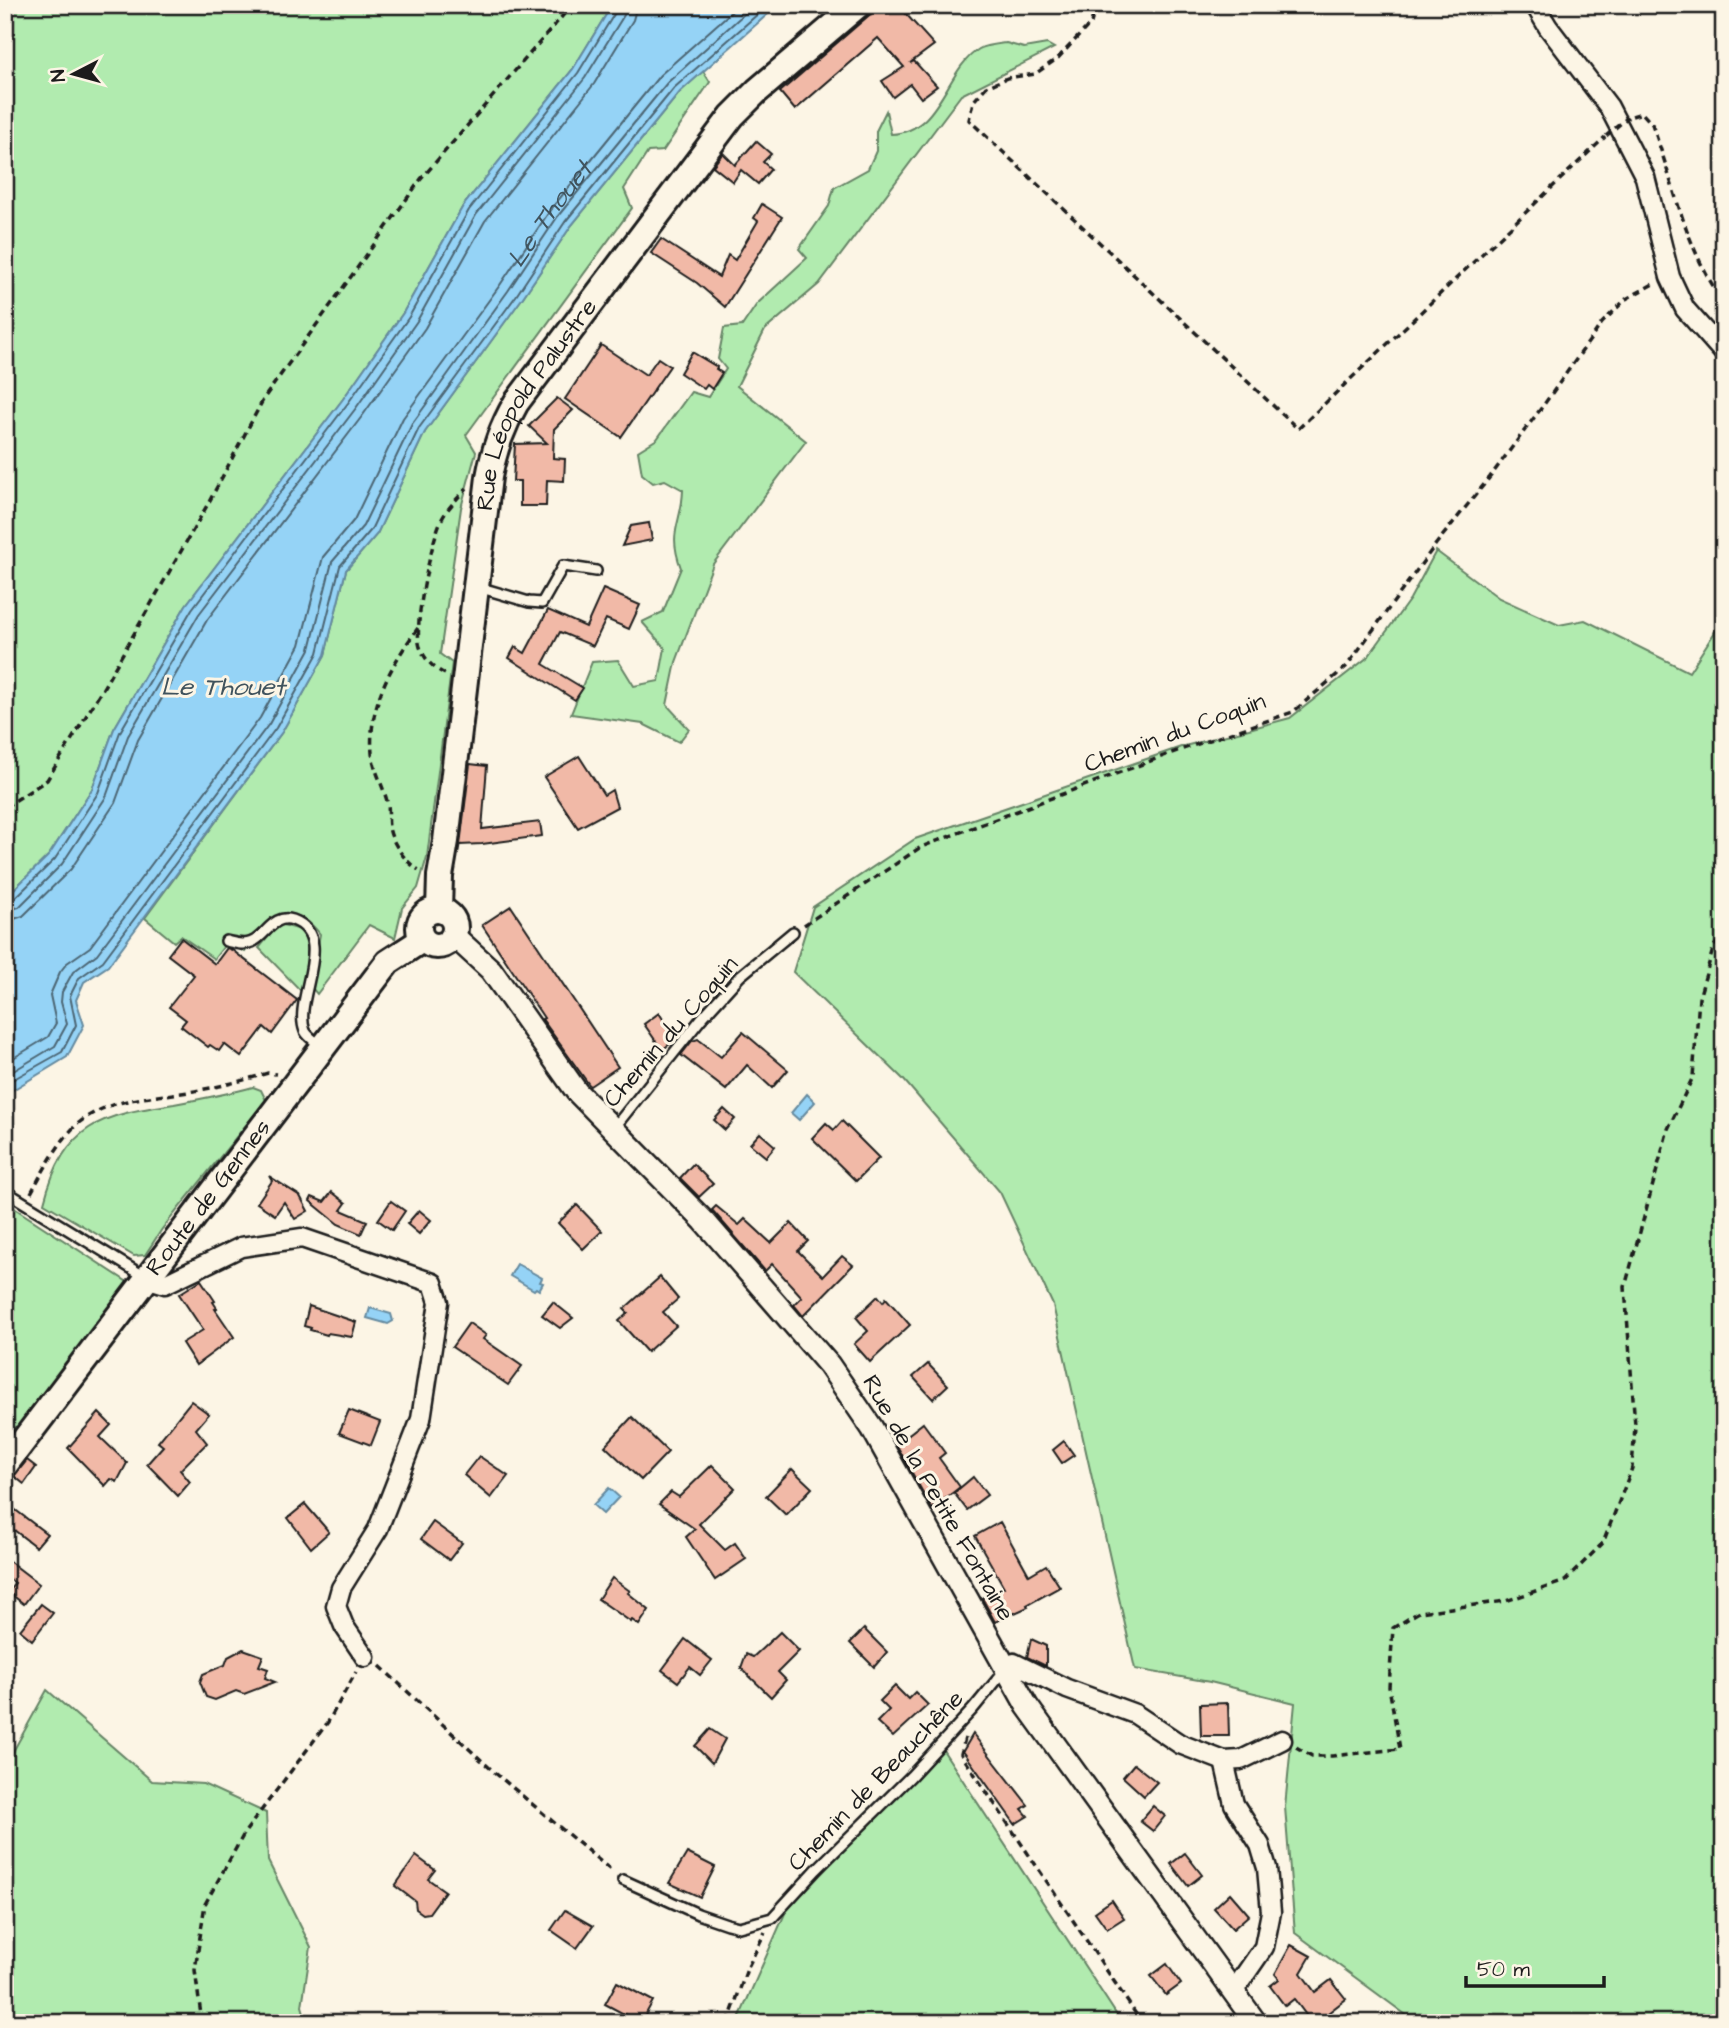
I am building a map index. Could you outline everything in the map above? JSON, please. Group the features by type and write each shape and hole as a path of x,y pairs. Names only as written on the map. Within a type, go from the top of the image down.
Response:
{"main road":[{"name":"Rue Léopold Palustre","path":"439,910 440,876 489,477 502,426 516,403 733,116 757,91 858,5"},
{"path":"422,940 418,929 422,917 432,910 444,911 453,919 454,936"},
{"name":"Route de Gennes","path":"5,1465 388,962 422,940 439,947 454,936"}],"street":[{"path":"1535,5 1548,27 1609,107 1645,177 1670,277 1685,309 1724,353"},
{"name":"Rue de la Petite Fontaine","path":"454,936 491,970 577,1092 704,1221 829,1365 872,1428 1027,1706 1256,2023"},
{"path":"149,1279 165,1284 241,1247 302,1238 433,1283 439,1302 421,1419 378,1529 341,1588 336,1606 344,1626 365,1657"},
{"path":"1005,1670 1014,1663 1067,1689 1135,1714 1180,1744 1223,1761 1241,1760 1282,1740"},
{"path":"1223,1761 1234,1804 1259,1845 1267,1868 1271,1912 1264,1948 1233,1992"}],"lane":[{"path":"476,586 529,602 542,603 563,566 596,570"},
{"path":"226,941 244,944 255,942 278,920 291,919 305,928 313,943 313,961 306,990 303,1021 306,1034 322,1047"},
{"name":"Chemin du Coquin","path":"613,1130 732,984 793,932"},
{"path":"5,1191 149,1279"},
{"name":"Chemin de Beauchêne","path":"772,1918 973,1709 1005,1670"},
{"path":"623,1880 727,1924 739,1927 772,1918"}],"path":[{"path":"5,807 47,780 102,690 209,502 264,398 421,179 572,5"},
{"path":"1096,5 1091,23 1058,58 1035,74 1007,78 986,87 973,102 969,120 1298,429 1628,117 1642,113 1652,124 1695,252 1709,282 1724,302"},
{"name":"Chemin du Coquin","path":"793,932 921,847 1177,751 1293,712 1346,667 1436,544 1490,478 1602,323 1626,299 1670,277"},
{"path":"465,680 454,679 432,668 420,647 418,628 440,523 450,506 473,480 489,477"},
{"path":"418,628 399,654 380,689 372,731 372,755 388,805 389,830 394,842 414,867 426,874 440,876"},
{"path":"1282,1740 1312,1756 1400,1749 1389,1687 1393,1628 1419,1612 1506,1601 1565,1581 1603,1543 1632,1468 1635,1426 1625,1287 1668,1129 1693,1077 1699,998 1714,946 1724,936"},
{"path":"26,1204 48,1162 79,1122 107,1107 159,1095 198,1091 268,1073 300,1076"},
{"path":"202,2023 195,1970 205,1904 245,1832 327,1722 365,1657 380,1666 494,1772 623,1880"},
{"path":"973,1709 961,1754 1142,2023"},
{"path":"728,2023 747,1969 772,1918"}],"green space":[{"path":"5,5 612,5 573,69 463,206 403,313 343,399 186,605 114,729 92,789 49,855 5,898"},
{"path":"1006,43 1024,48 1047,44 1054,48 961,95 819,284 765,330 737,386 806,441 713,564 676,662 667,705 689,729 679,742 643,724 571,714 592,662 618,660 634,686 659,681 665,648 642,622 663,612 681,568 675,536 683,490 665,480 653,483 642,474 638,451 657,439 691,392 708,397 726,369 718,359 724,328 742,326 757,304 807,258 799,249 829,206 834,188 868,169 876,151 876,131 886,111 891,134 908,131 932,112 958,71 979,49"},
{"path":"703,71 710,82 663,151 648,152 624,189 632,208 466,435 476,452 461,508 440,654 452,663 427,857 418,888 402,908 395,938 369,925 317,994 311,987 320,934 298,916 288,914 270,923 245,952 231,944 224,946 214,959 181,936 174,942 145,918 282,732 325,655 346,570 377,534 425,432 571,226 680,92"},
{"path":"1436,551 1499,598 1559,625 1585,620 1689,672 1724,618 1724,2023 1417,2023 1295,1933 1285,1807 1295,1703 1210,1682 1135,1669 1053,1305 1000,1192 903,1079 793,972 813,907 915,839 1181,747 1290,718 1368,657 1410,599"},
{"path":"283,925 301,930 305,937 307,960 301,991 259,948 273,931"},
{"path":"253,1087 261,1090 266,1100 162,1229 145,1255 134,1256 44,1203 62,1156 89,1128 126,1113"},
{"path":"5,1202 129,1283 5,1450"},
{"path":"47,1690 152,1781 203,1784 266,1813 268,1861 311,1947 302,2006 307,2023 5,2023 5,1766"},
{"path":"941,1747 1122,2023 737,2023 786,1911"}],"water":[{"name":"Le Thouet","path":"612,5 778,5 680,92 571,226 425,432 377,534 346,570 325,655 282,732 108,966 84,982 76,1000 84,1025 67,1057 11,1091 5,1091 5,898 49,855 92,789 114,729 186,605 343,399 403,313 463,206 573,69"},
{"path":"807,1094 815,1102 799,1120 791,1113"},
{"path":"517,1264 542,1278 540,1282 543,1283 539,1290 534,1290 510,1276"},
{"path":"370,1308 391,1314 393,1321 388,1324 367,1318"},
{"path":"609,1488 619,1497 603,1514 593,1505"}],"building":[{"path":"881,5 898,5 934,45 910,63 914,61 937,86 921,98 910,84 893,97 882,81 904,67 878,38 795,110 780,92"},
{"path":"756,141 771,154 763,162 771,169 758,184 741,170 733,182 713,166 723,153 735,165"},
{"path":"762,204 782,217 725,307 697,283 651,253 661,239 719,277 728,255 735,260 758,221 754,218"},
{"path":"601,345 646,375 658,358 670,366 621,437 565,399"},
{"path":"692,352 722,373 712,389 707,385 704,389 680,373"},
{"path":"557,398 573,410 554,429 553,458 565,459 564,481 547,480 546,506 520,506 520,481 513,481 515,444 547,443 529,426"},
{"path":"649,523 652,540 622,546 631,526"},
{"path":"603,589 640,605 629,629 606,619 593,646 560,632 543,664 583,688 575,700 509,658 515,647 525,653 548,610 586,627"},
{"path":"579,756 604,795 612,790 617,807 578,828 544,777"},
{"path":"470,764 487,766 482,829 540,822 542,836 460,845"},
{"path":"511,906 618,1067 590,1086 542,1019 544,1018 482,925"},
{"path":"181,938 215,964 227,948 232,950 297,1000 272,1034 264,1027 241,1057 224,1044 219,1051 210,1045 208,1047 181,1026 186,1020 169,1007 194,975 168,955"},
{"path":"659,1013 676,1039 662,1050 644,1024"},
{"path":"743,1032 788,1070 772,1088 747,1065 726,1090 681,1055 692,1041 698,1039 721,1057"},
{"path":"724,1109 735,1119 725,1130 714,1120"},
{"path":"842,1121 879,1158 856,1181 812,1138 826,1123 834,1130"},
{"path":"760,1133 775,1146 766,1157 750,1144"},
{"path":"693,1164 713,1184 699,1197 680,1178"},
{"path":"269,1176 300,1196 308,1211 295,1219 284,1202 275,1215 257,1203 272,1181"},
{"path":"332,1192 346,1203 341,1210 367,1221 361,1234 338,1224 310,1201 312,1197 324,1202"},
{"path":"391,1201 405,1211 392,1230 378,1220"},
{"path":"577,1205 602,1231 583,1249 558,1223"},
{"path":"716,1206 739,1225 745,1219 771,1243 791,1223 808,1241 798,1251 823,1276 842,1256 853,1265 803,1316 794,1305 802,1297 772,1264 765,1271 712,1210"},
{"path":"419,1210 431,1220 419,1234 407,1224"},
{"path":"660,1277 678,1299 663,1312 676,1326 647,1352 619,1321 628,1313 624,1309"},
{"path":"201,1280 215,1301 215,1309 234,1337 196,1365 182,1343 203,1330 179,1294"},
{"path":"878,1296 883,1302 886,1298 910,1325 870,1362 854,1344 868,1331 856,1317"},
{"path":"553,1302 573,1318 560,1328 542,1315"},
{"path":"309,1306 356,1322 352,1337 327,1335 304,1326"},
{"path":"469,1323 486,1335 483,1339 522,1366 508,1385 452,1347"},
{"path":"928,1364 948,1385 933,1399 913,1377"},
{"path":"191,1401 209,1414 196,1429 207,1443 180,1470 190,1482 178,1496 147,1464 163,1446 158,1442"},
{"path":"349,1410 380,1422 371,1445 339,1433"},
{"path":"99,1413 111,1425 100,1437 127,1463 117,1482 111,1479 105,1486 68,1448"},
{"path":"632,1417 668,1452 641,1480 605,1446"},
{"path":"923,1423 945,1453 939,1458 960,1487 932,1509 896,1444"},
{"path":"1064,1441 1074,1455 1062,1463 1053,1450"},
{"path":"479,1456 508,1476 491,1498 464,1475"},
{"path":"27,1460 36,1467 24,1484 14,1476"},
{"path":"712,1465 735,1488 699,1524 725,1550 735,1543 746,1559 715,1580 686,1537 695,1529 659,1504 671,1492 679,1497"},
{"path":"792,1469 812,1488 786,1515 766,1496"},
{"path":"973,1477 987,1495 967,1510 954,1493"},
{"path":"5,1502 47,1534 36,1547 5,1523"},
{"path":"305,1504 329,1532 311,1548 288,1518"},
{"path":"433,1522 462,1543 449,1560 421,1539"},
{"path":"1000,1522 1029,1575 1046,1565 1060,1587 1027,1605 1028,1607 995,1622 982,1598 1004,1587 975,1536"},
{"path":"5,1558 39,1584 24,1604 8,1592 15,1583 5,1576"},
{"path":"612,1578 649,1610 639,1625 598,1599"},
{"path":"41,1604 53,1613 32,1640 20,1630"},
{"path":"864,1629 887,1652 874,1667 850,1643"},
{"path":"780,1632 799,1651 778,1672 786,1680 771,1697 741,1668 746,1654 753,1657"},
{"path":"685,1639 712,1660 700,1675 690,1667 678,1682 662,1670"},
{"path":"1031,1639 1046,1646 1046,1666 1027,1657"},
{"path":"243,1649 263,1656 259,1666 268,1669 265,1678 275,1682 244,1694 236,1691 215,1700 206,1697 200,1682 203,1674 225,1665 228,1657"},
{"path":"895,1686 908,1699 915,1692 928,1705 893,1737 877,1722 889,1710 880,1701"},
{"path":"1228,1703 1229,1736 1201,1736 1200,1704"},
{"path":"710,1729 725,1739 712,1763 695,1746"},
{"path":"973,1734 1028,1805 1022,1809 1028,1816 1015,1824 963,1751"},
{"path":"1134,1764 1157,1782 1144,1796 1123,1777"},
{"path":"1153,1806 1165,1816 1153,1831 1140,1821"},
{"path":"687,1853 715,1867 700,1897 669,1883"},
{"path":"1185,1853 1202,1875 1188,1886 1171,1864"},
{"path":"416,1856 435,1870 428,1879 445,1891 429,1913 423,1914 416,1909 415,1901 395,1886"},
{"path":"1230,1893 1249,1915 1233,1929 1214,1908"},
{"path":"1112,1900 1124,1918 1107,1929 1095,1912"},
{"path":"565,1910 593,1926 577,1948 551,1930"},
{"path":"1291,1945 1311,1956 1301,1973 1315,1992 1331,1980 1346,1999 1315,2023 1312,2023 1294,1999 1285,2006 1270,1986 1279,1979 1275,1974"},
{"path":"1167,1964 1181,1984 1166,1995 1151,1976"},
{"path":"617,1982 653,2001 641,2023 605,2004"}]}
